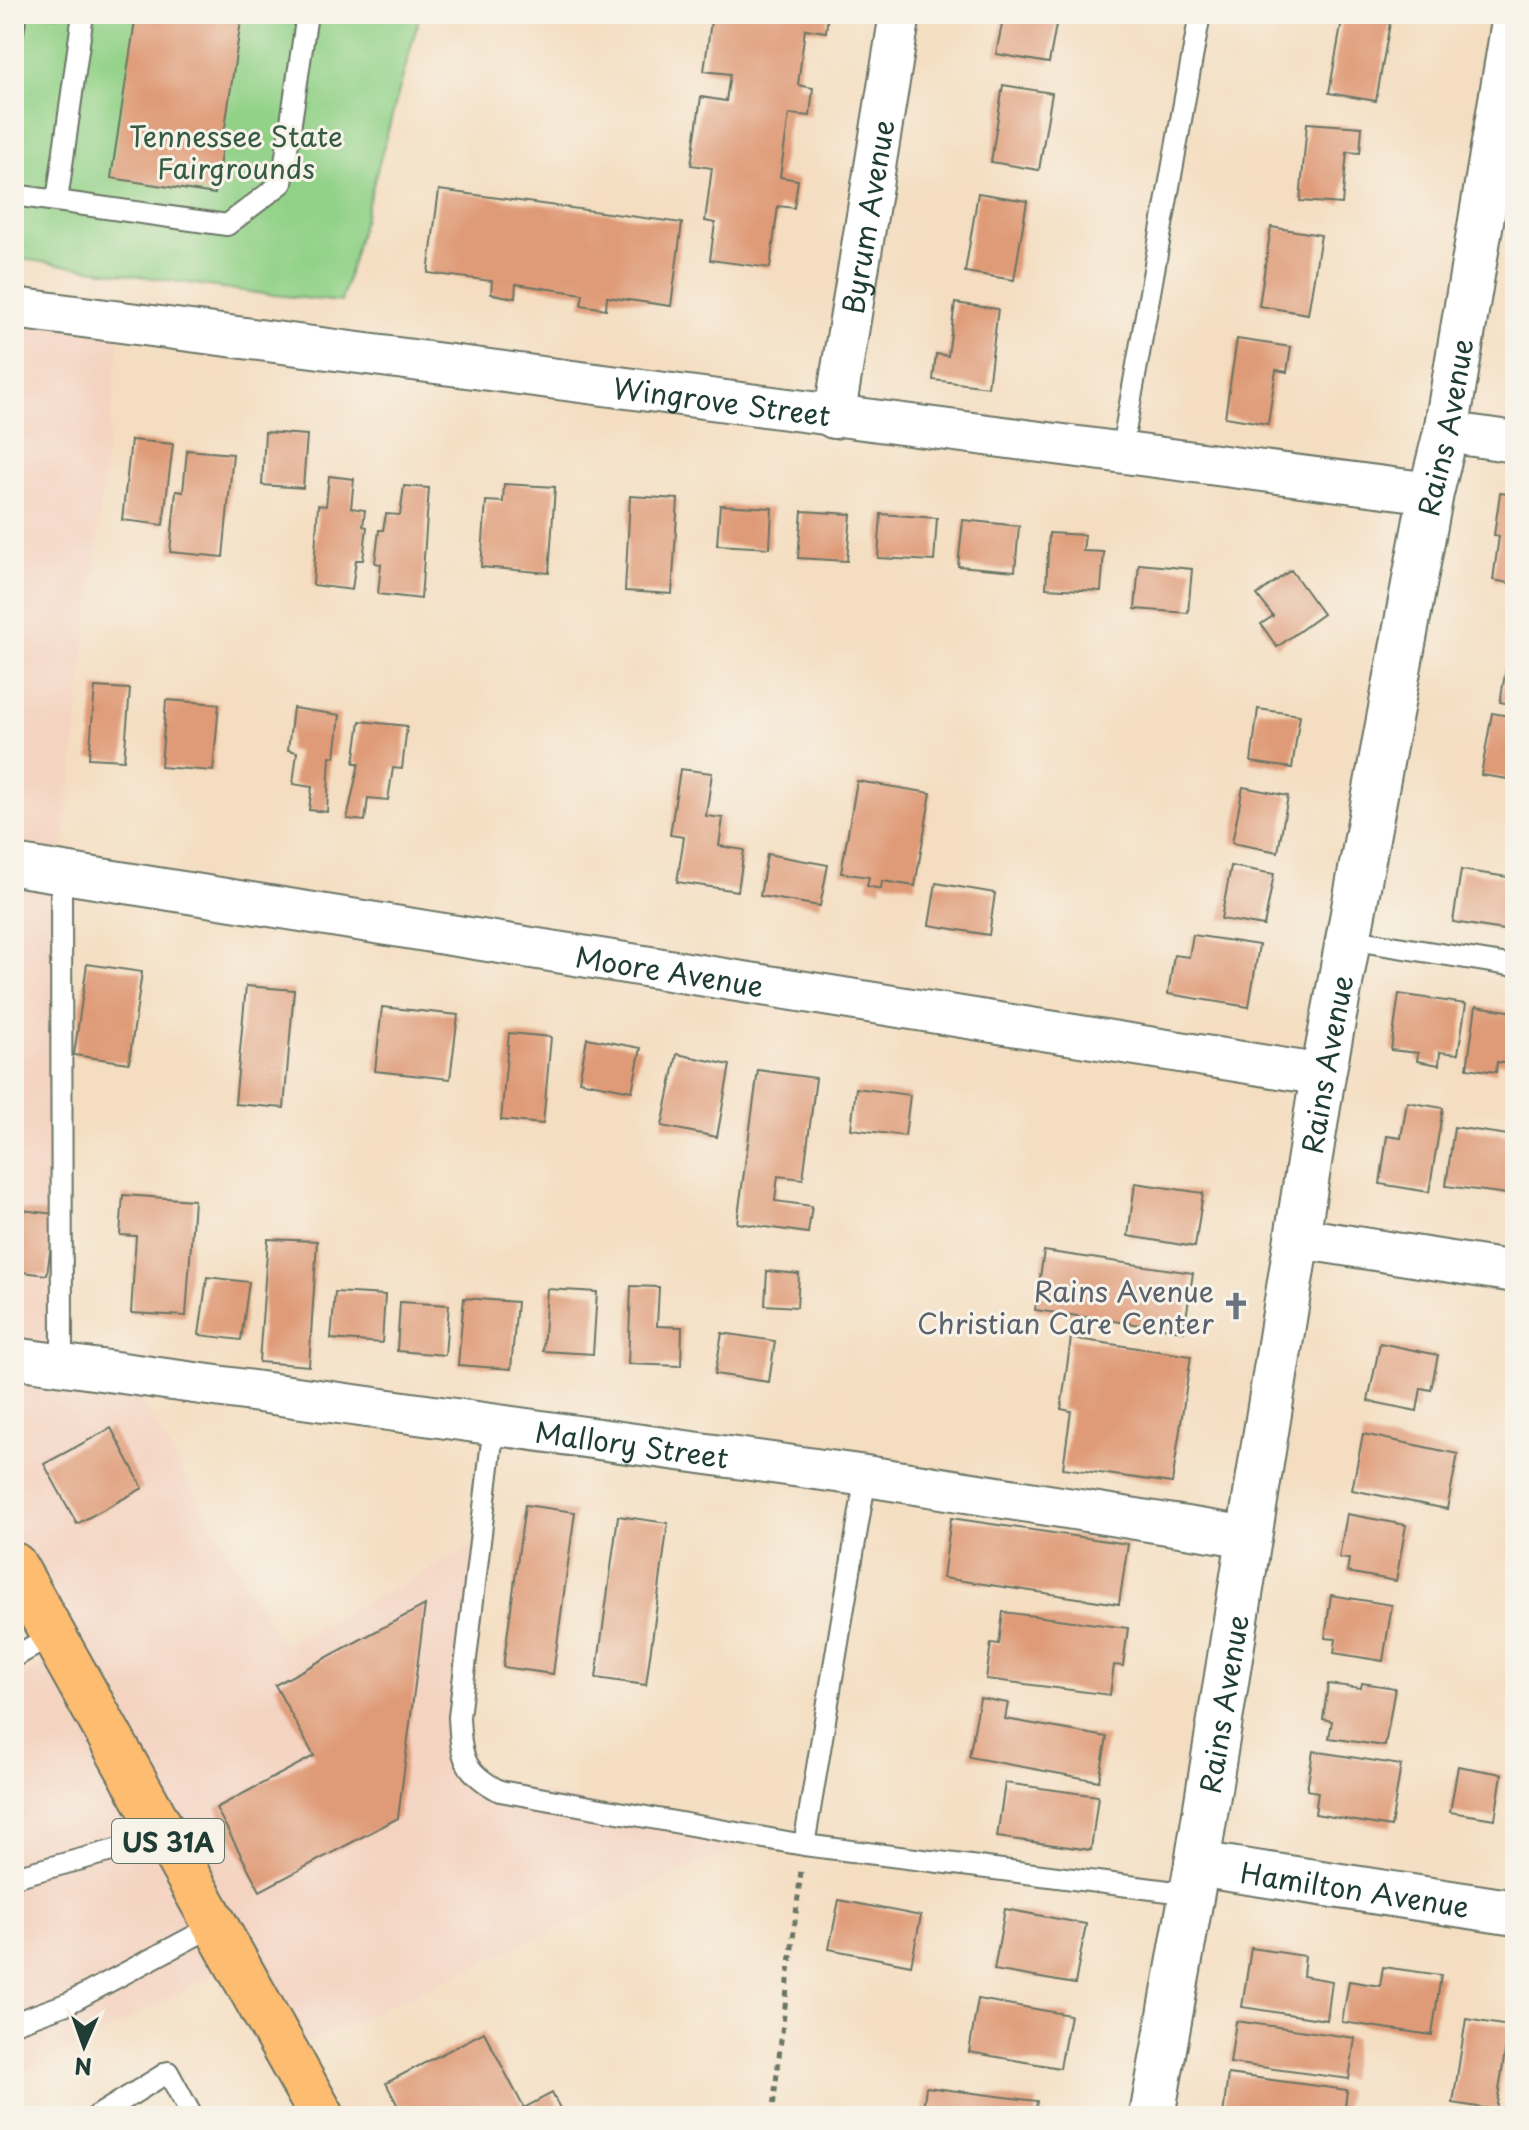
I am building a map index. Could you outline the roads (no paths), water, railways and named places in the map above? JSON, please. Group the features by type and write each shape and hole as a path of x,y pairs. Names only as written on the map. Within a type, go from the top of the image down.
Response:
{"main road":[{"name":"US 31A","path":"14,1565 322,2116"}],"street":[{"name":"Byrum Avenue","path":"834,418 900,14"},
{"name":"Rains Avenue","path":"1152,2116 1194,1879 1323,1075 1431,493 1446,432 1515,16"},
{"name":"Wingrove Street","path":"14,308 834,418 1431,493"},
{"path":"1446,432 1515,442"},
{"name":"Moore Avenue","path":"14,865 1323,1075"},
{"path":"1299,1238 1515,1272"},
{"name":"Mallory Street","path":"14,1358 866,1476 1249,1537"},
{"name":"Hamilton Avenue","path":"1194,1879 1515,1913"}],"lane":[{"path":"57,201 83,14"},
{"path":"14,195 227,225 282,183 307,14"},
{"path":"1121,454 1200,14"},
{"path":"61,872 62,1364"},
{"path":"1348,939 1515,966"},
{"path":"494,1424 459,1717 461,1754 477,1779 500,1791 804,1845 1194,1879"},
{"path":"804,1845 866,1476"},
{"path":"14,1657 53,1635"},
{"path":"14,1877 123,1848 163,1832"},
{"path":"14,2023 69,2003 215,1925"},
{"path":"97,2116 168,2072 192,2116"}],"place":[{"name":"Rains Avenue Christian Care Center","path":"1236,1306"}],"park label":[{"name":"Tennessee State Fairgrounds","path":"236,151"}]}
